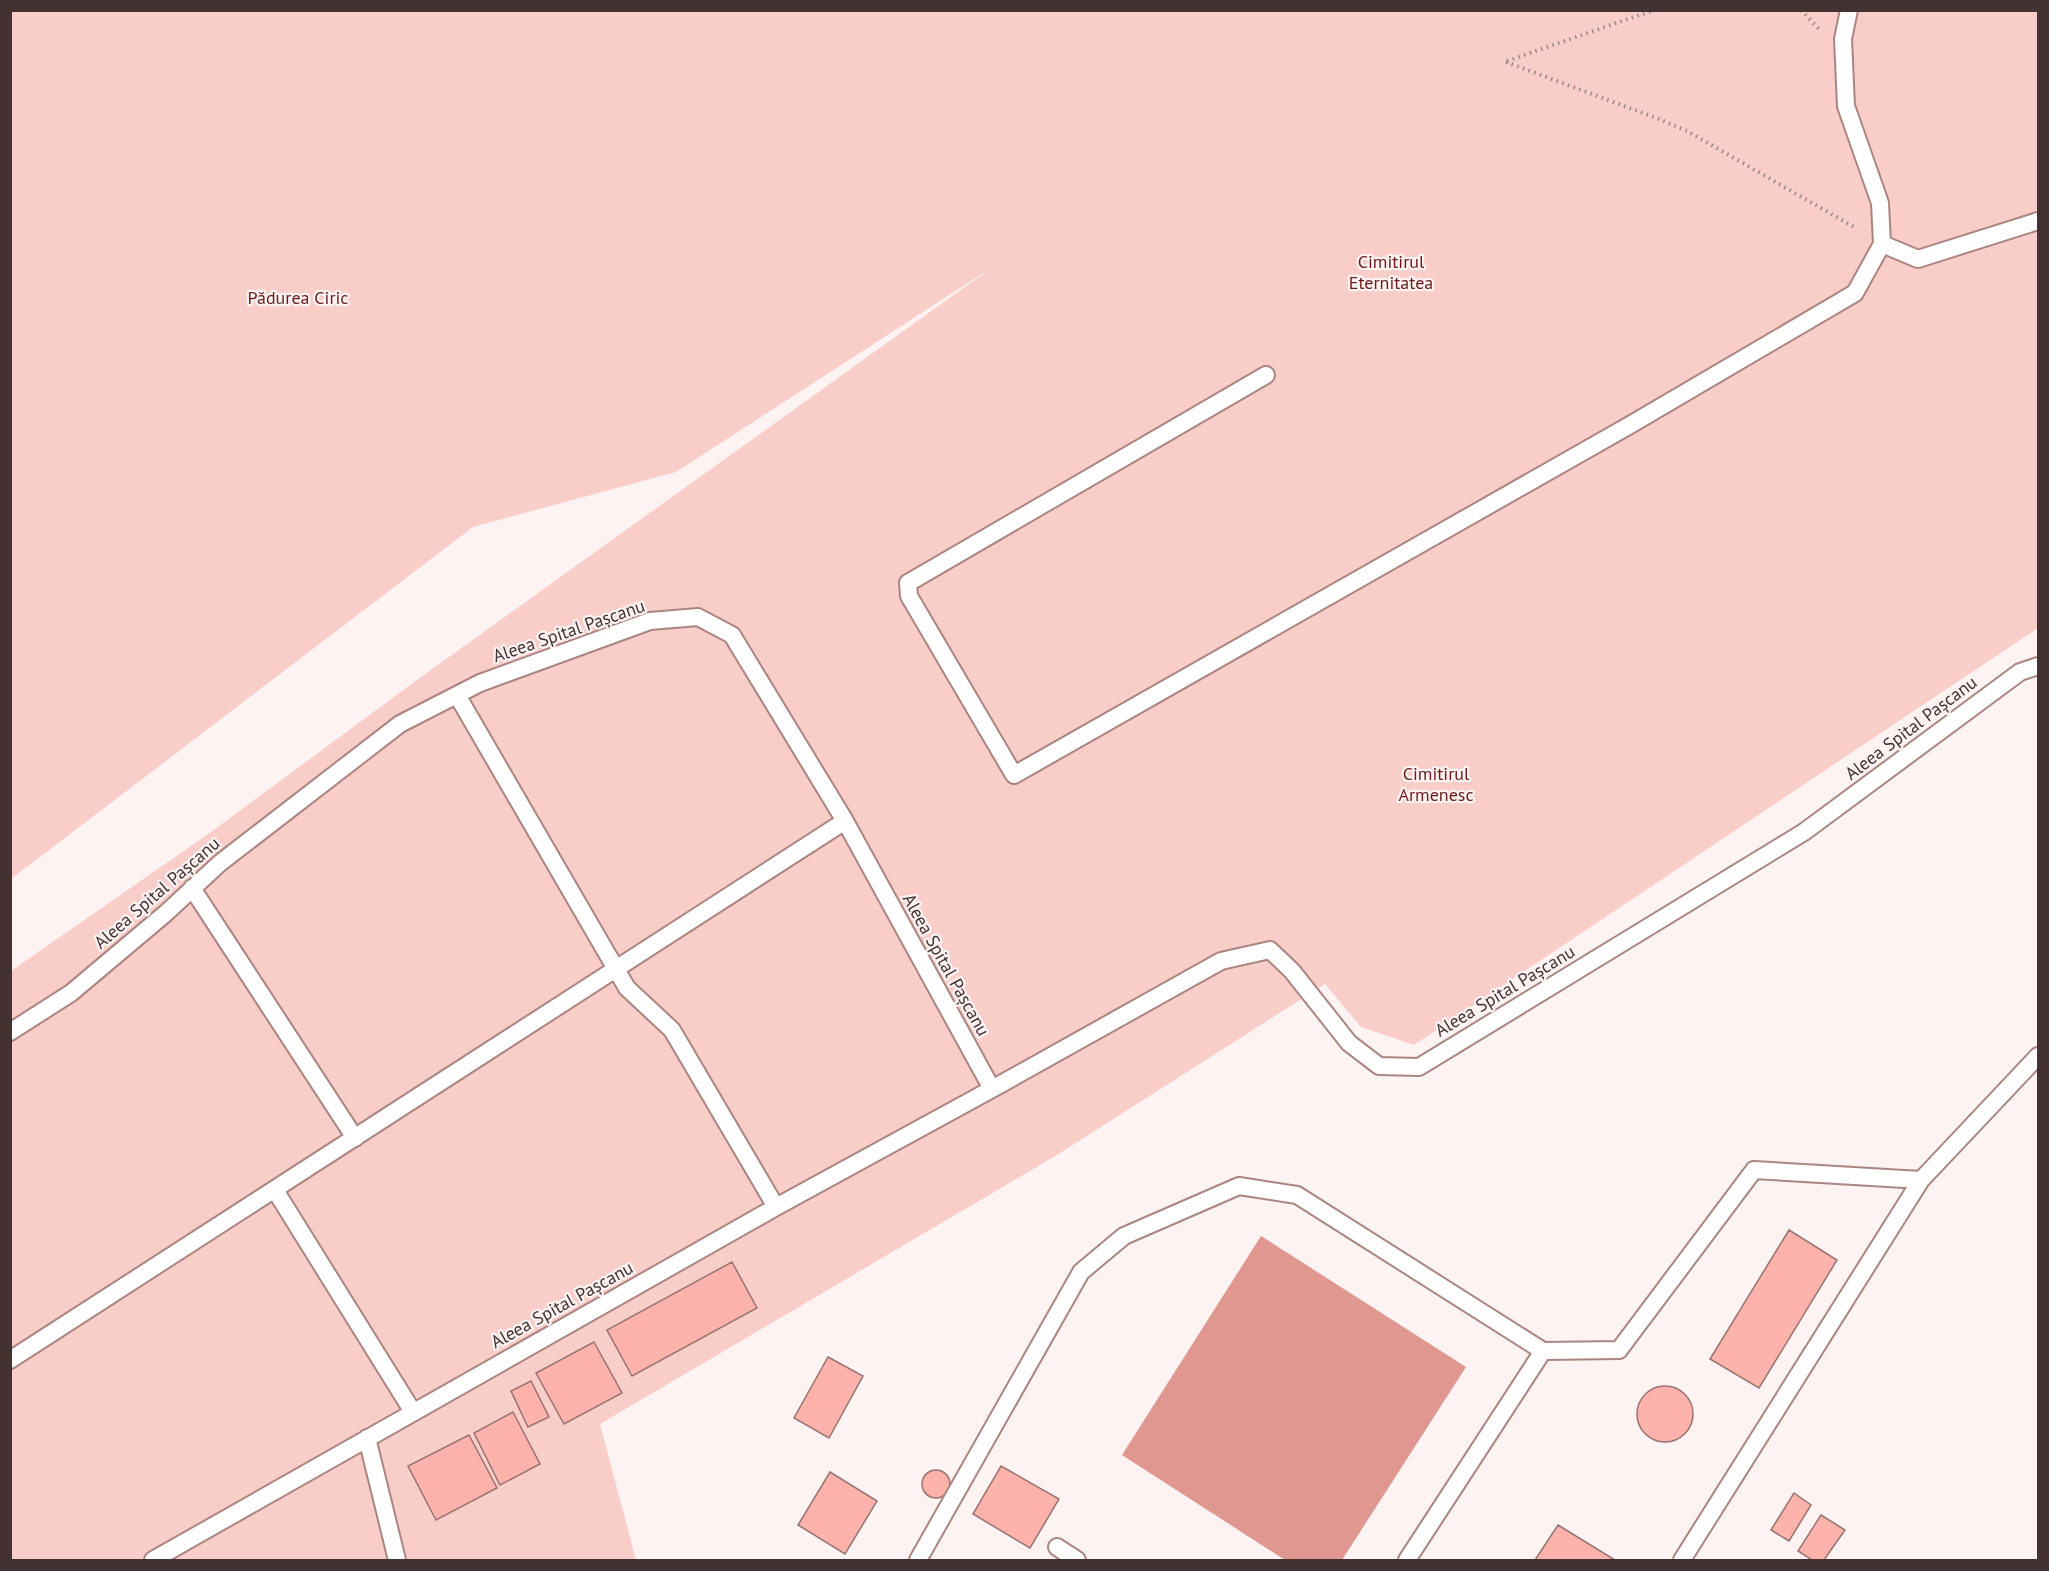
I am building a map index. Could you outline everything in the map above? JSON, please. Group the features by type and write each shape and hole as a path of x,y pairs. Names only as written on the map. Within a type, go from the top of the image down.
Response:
{"lane":[{"path":"1266,375 908,583 909,596 1014,775 1855,293 1882,244 1880,203 1846,106 1843,39 1849,10"},
{"path":"1882,244 1918,259 2038,221"},
{"name":"Aleea Spital Pașcanu","path":"10,1032 71,993 220,863 400,724 480,683 650,621 698,617 732,635 845,822 992,1089"},
{"name":"Aleea Spital Pașcanu","path":"153,1560 776,1207 1221,961 1270,950 1292,971 1349,1043 1379,1066 1419,1067 1804,832 2020,672 2038,666"},
{"path":"457,695 627,988 672,1030 776,1207"},
{"path":"10,1360 845,822"},
{"path":"192,888 355,1137"},
{"path":"1682,1560 1921,1180 2038,1056"},
{"path":"918,1560 1081,1272 1124,1236 1239,1186 1297,1195 1543,1352 1619,1350 1754,1170 1921,1180"},
{"path":"275,1190 412,1412"},
{"path":"1407,1560 1543,1352"},
{"path":"367,1438 397,1560"},
{"path":"1057,1547 1077,1560"}],"path":[{"path":"1654,10 1506,62 1659,118 1687,131 1882,244"}],"green space":[{"path":"11,11 2038,11 2038,628 1414,1045 1361,1027 1325,984 1057,1155 600,1424 636,1560 11,1560 11,971 211,832 421,677 994,266 676,472 473,527 11,879"}],"shaded area":[{"path":"1261,1236 1466,1367 1342,1560 1285,1560 1122,1455"}],"building":[{"path":"1789,1230 1837,1260 1759,1388 1710,1359"},
{"path":"732,1262 757,1308 632,1376 607,1330"},
{"path":"594,1342 622,1393 564,1424 536,1373"},
{"path":"828,1357 863,1376 829,1438 794,1418"},
{"path":"531,1381 549,1417 528,1427 511,1391"},
{"path":"1659,1386 1671,1386 1681,1390 1689,1398 1693,1414 1689,1430 1681,1438 1671,1442 1659,1442 1649,1438 1641,1430 1637,1420 1637,1408 1641,1398 1649,1390"},
{"path":"513,1412 540,1464 500,1485 474,1433"},
{"path":"469,1435 497,1488 436,1520 408,1466"},
{"path":"1001,1466 1059,1499 1030,1548 973,1514"},
{"path":"936,1470 946,1474 950,1484 946,1494 936,1498 926,1494 922,1484 926,1474"},
{"path":"830,1472 877,1501 845,1554 798,1525"},
{"path":"1794,1493 1811,1505 1789,1541 1771,1530"},
{"path":"1821,1515 1845,1530 1824,1560 1812,1560 1798,1551"},
{"path":"1558,1525 1615,1560 1535,1560"}],"park label":[{"name":"Cimitirul Eternitatea","path":"1391,272"},
{"name":"Pădurea Ciric","path":"298,298"},
{"name":"Cimitirul Armenesc","path":"1436,784"}]}
